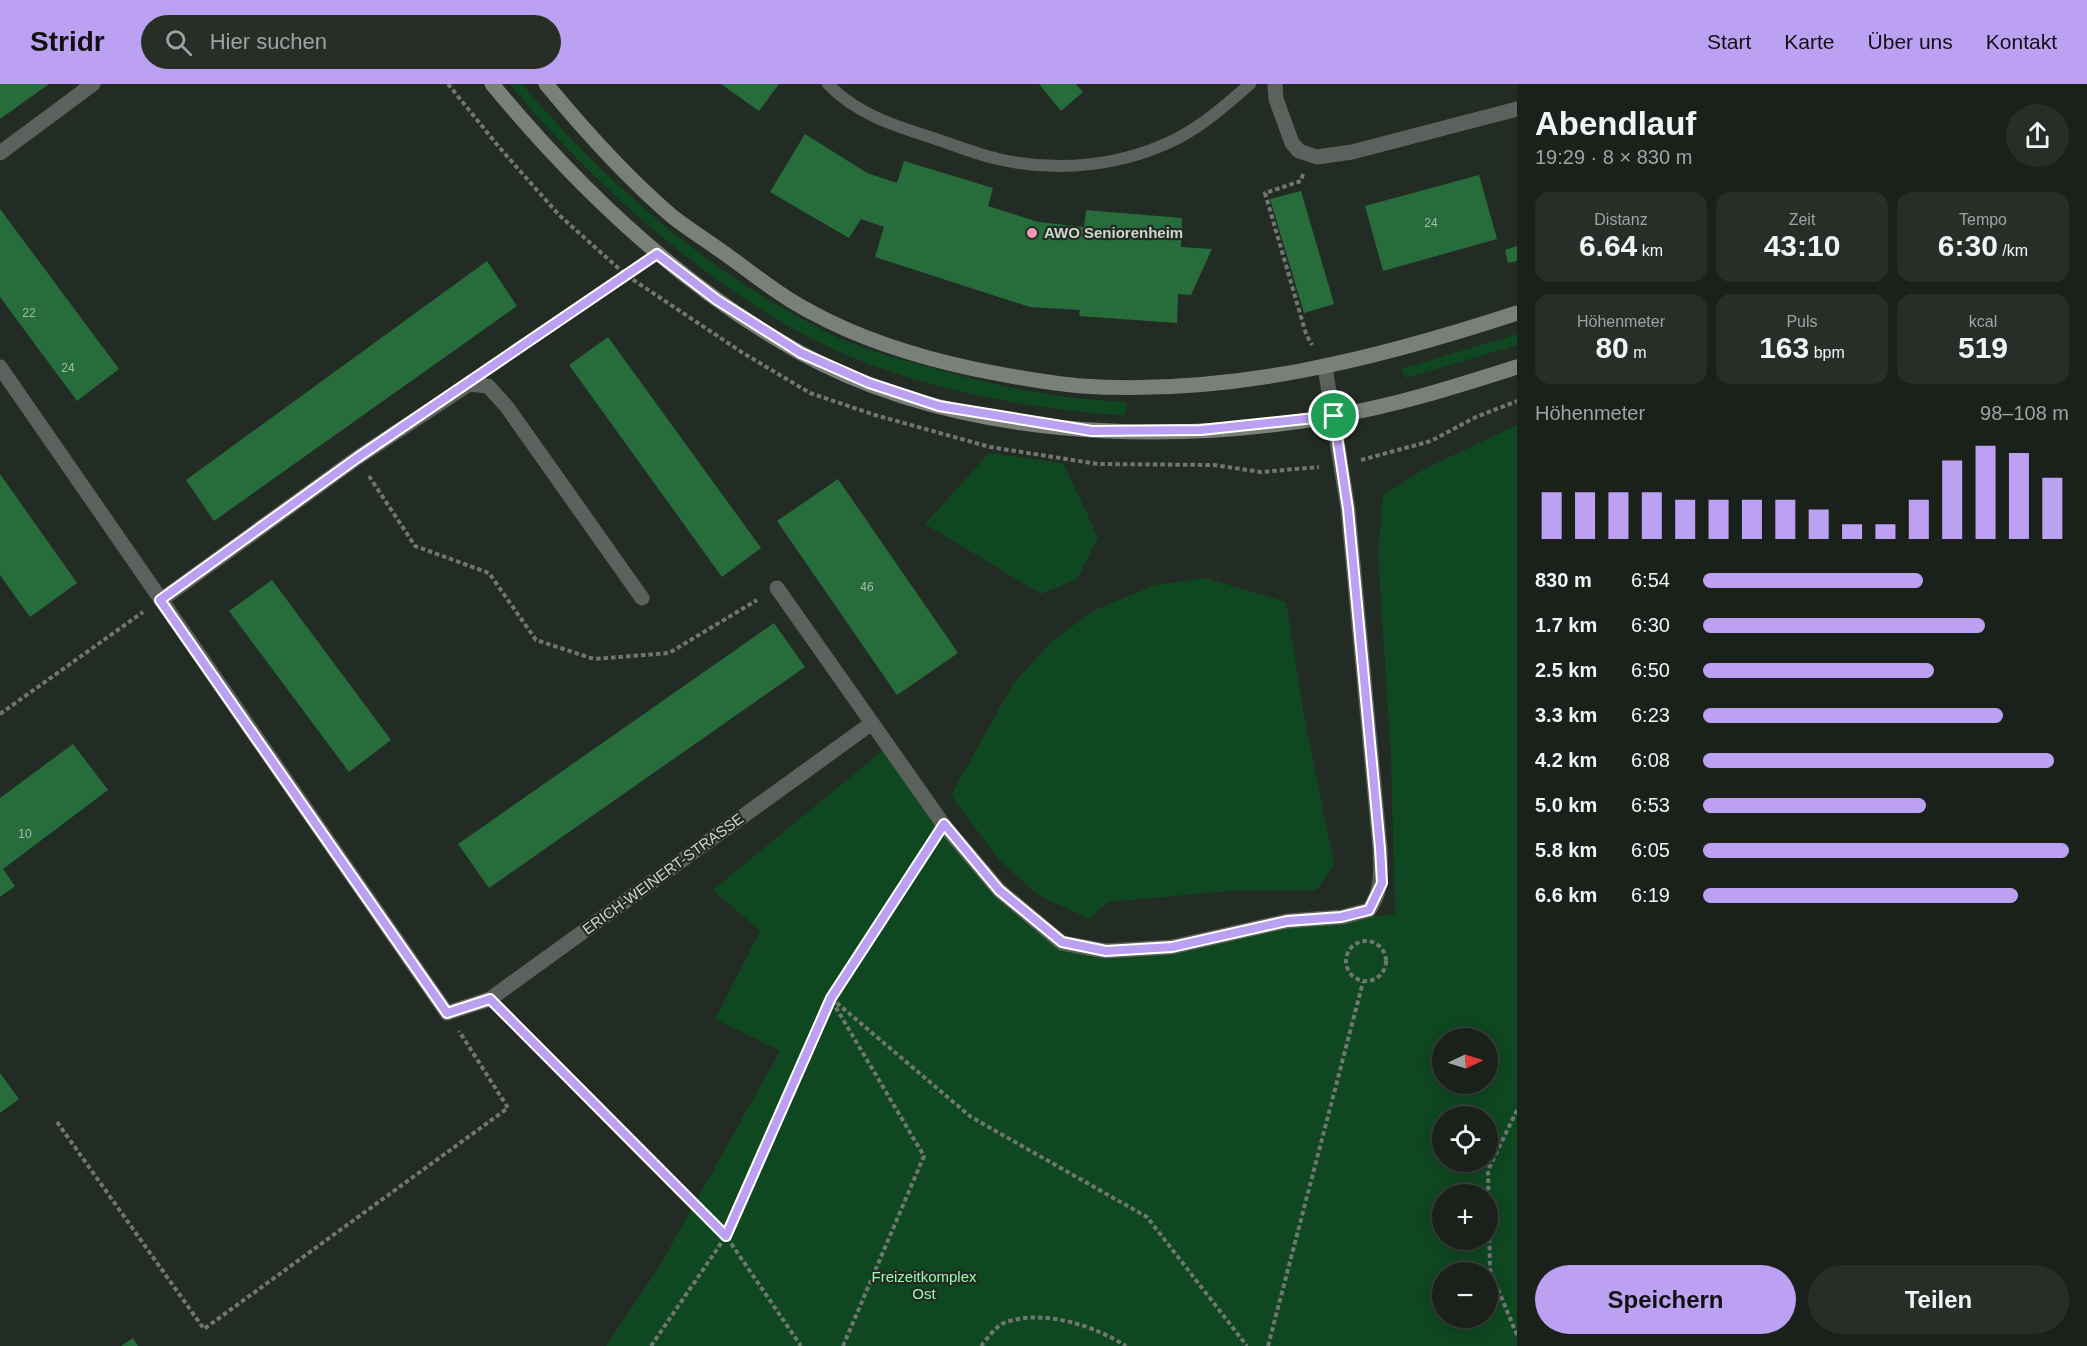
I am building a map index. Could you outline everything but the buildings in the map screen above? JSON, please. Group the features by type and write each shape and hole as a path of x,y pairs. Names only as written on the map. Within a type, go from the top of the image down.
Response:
{"street":[{"path":"0,153 93,84"},
{"path":"492,84 594,196 657,254 717,300 801,353 869,383 939,406 1092,431 1201,430 1334,416 1454,387 1517,367"},
{"path":"546,84 610,155 673,216 765,284 809,311 872,339 957,365 1080,386 1164,386 1239,379 1325,367 1399,350 1517,313"},
{"path":"1275,84 1276,99 1285,130 1299,150 1308,155 1327,157 1517,109"},
{"path":"0,367 447,1013"},
{"path":"777,588 944,824 999,890 1062,942 1106,951 1172,947 1287,921 1341,917 1369,910 1382,883 1380,848 1348,509 1325,367"},
{"path":"160,600 357,458 469,384 488,386 507,407 642,598"},
{"name":"ERICH-WEINERT-STRASSE","path":"447,1013 490,999 872,723"}],"lane":[{"path":"828,84 838,94 870,115 910,131 997,159 1044,167 1079,166 1142,153 1180,137 1210,117 1250,84"}],"path":[{"path":"1308,155 1301,181 1265,193 1306,334 1325,367"},
{"path":"469,384 657,254"},
{"path":"1341,465 1431,441 1476,417 1517,400"},
{"path":"357,458 415,546 489,573 536,640 594,659 669,653 777,588"},
{"path":"0,714 160,600"},
{"path":"651,1346 726,1236 831,998 944,824"},
{"path":"1370,941 1383,950 1387,963 1381,975 1363,982 1350,974 1347,956 1354,946 1370,941"},
{"path":"1268,1346 1363,982"},
{"path":"831,998 924,1155 843,1346"},
{"path":"831,998 971,1117 1147,1217 1247,1346"},
{"path":"490,999 726,1236 801,1346"},
{"path":"57,1122 204,1329 508,1108 447,1013"},
{"path":"1517,1110 1488,1170 1490,1270 1517,1335"},
{"path":"981,1346 1003,1323 1047,1316 1106,1333 1126,1346"}],"green space":[{"path":"510,84 522,84 582,150 648,212 719,267 795,315 861,347 967,377 1058,396 1127,402 1125,415 1022,404 950,389 881,369 805,335 758,308 666,240 581,162 543,123"},
{"path":"1517,334 1517,345 1406,378 1401,369"},
{"name":"Freizeitkomplex Ost","path":"1517,425 1517,1346 606,1346 659,1267 780,1051 715,1019 760,931 713,890 888,746 943,824 1062,943 1106,951 1287,921 1346,920 1395,914 1391,757 1378,553 1383,495 1424,469"},
{"path":"989,453 1063,463 1098,537 1077,579 1041,594 925,524"},
{"path":"1206,578 1286,602 1304,715 1334,864 1317,890 1229,891 1108,902 1089,919 1038,895 999,860 951,795 1013,684 1053,640 1095,610 1155,585"}],"place":[{"name":"AWO Seniorenheim","path":"1032,233"}],"route":[{"path":"657,254 717,300 801,353 869,383 939,406 1008,420 1092,431 1201,430 1334,416 1348,509 1380,848 1382,883 1377,899 1369,910 1341,917 1287,921 1172,947 1106,951 1062,942 999,890 944,824 831,998 726,1236 490,999 447,1013 160,600 357,458 657,254"}]}
